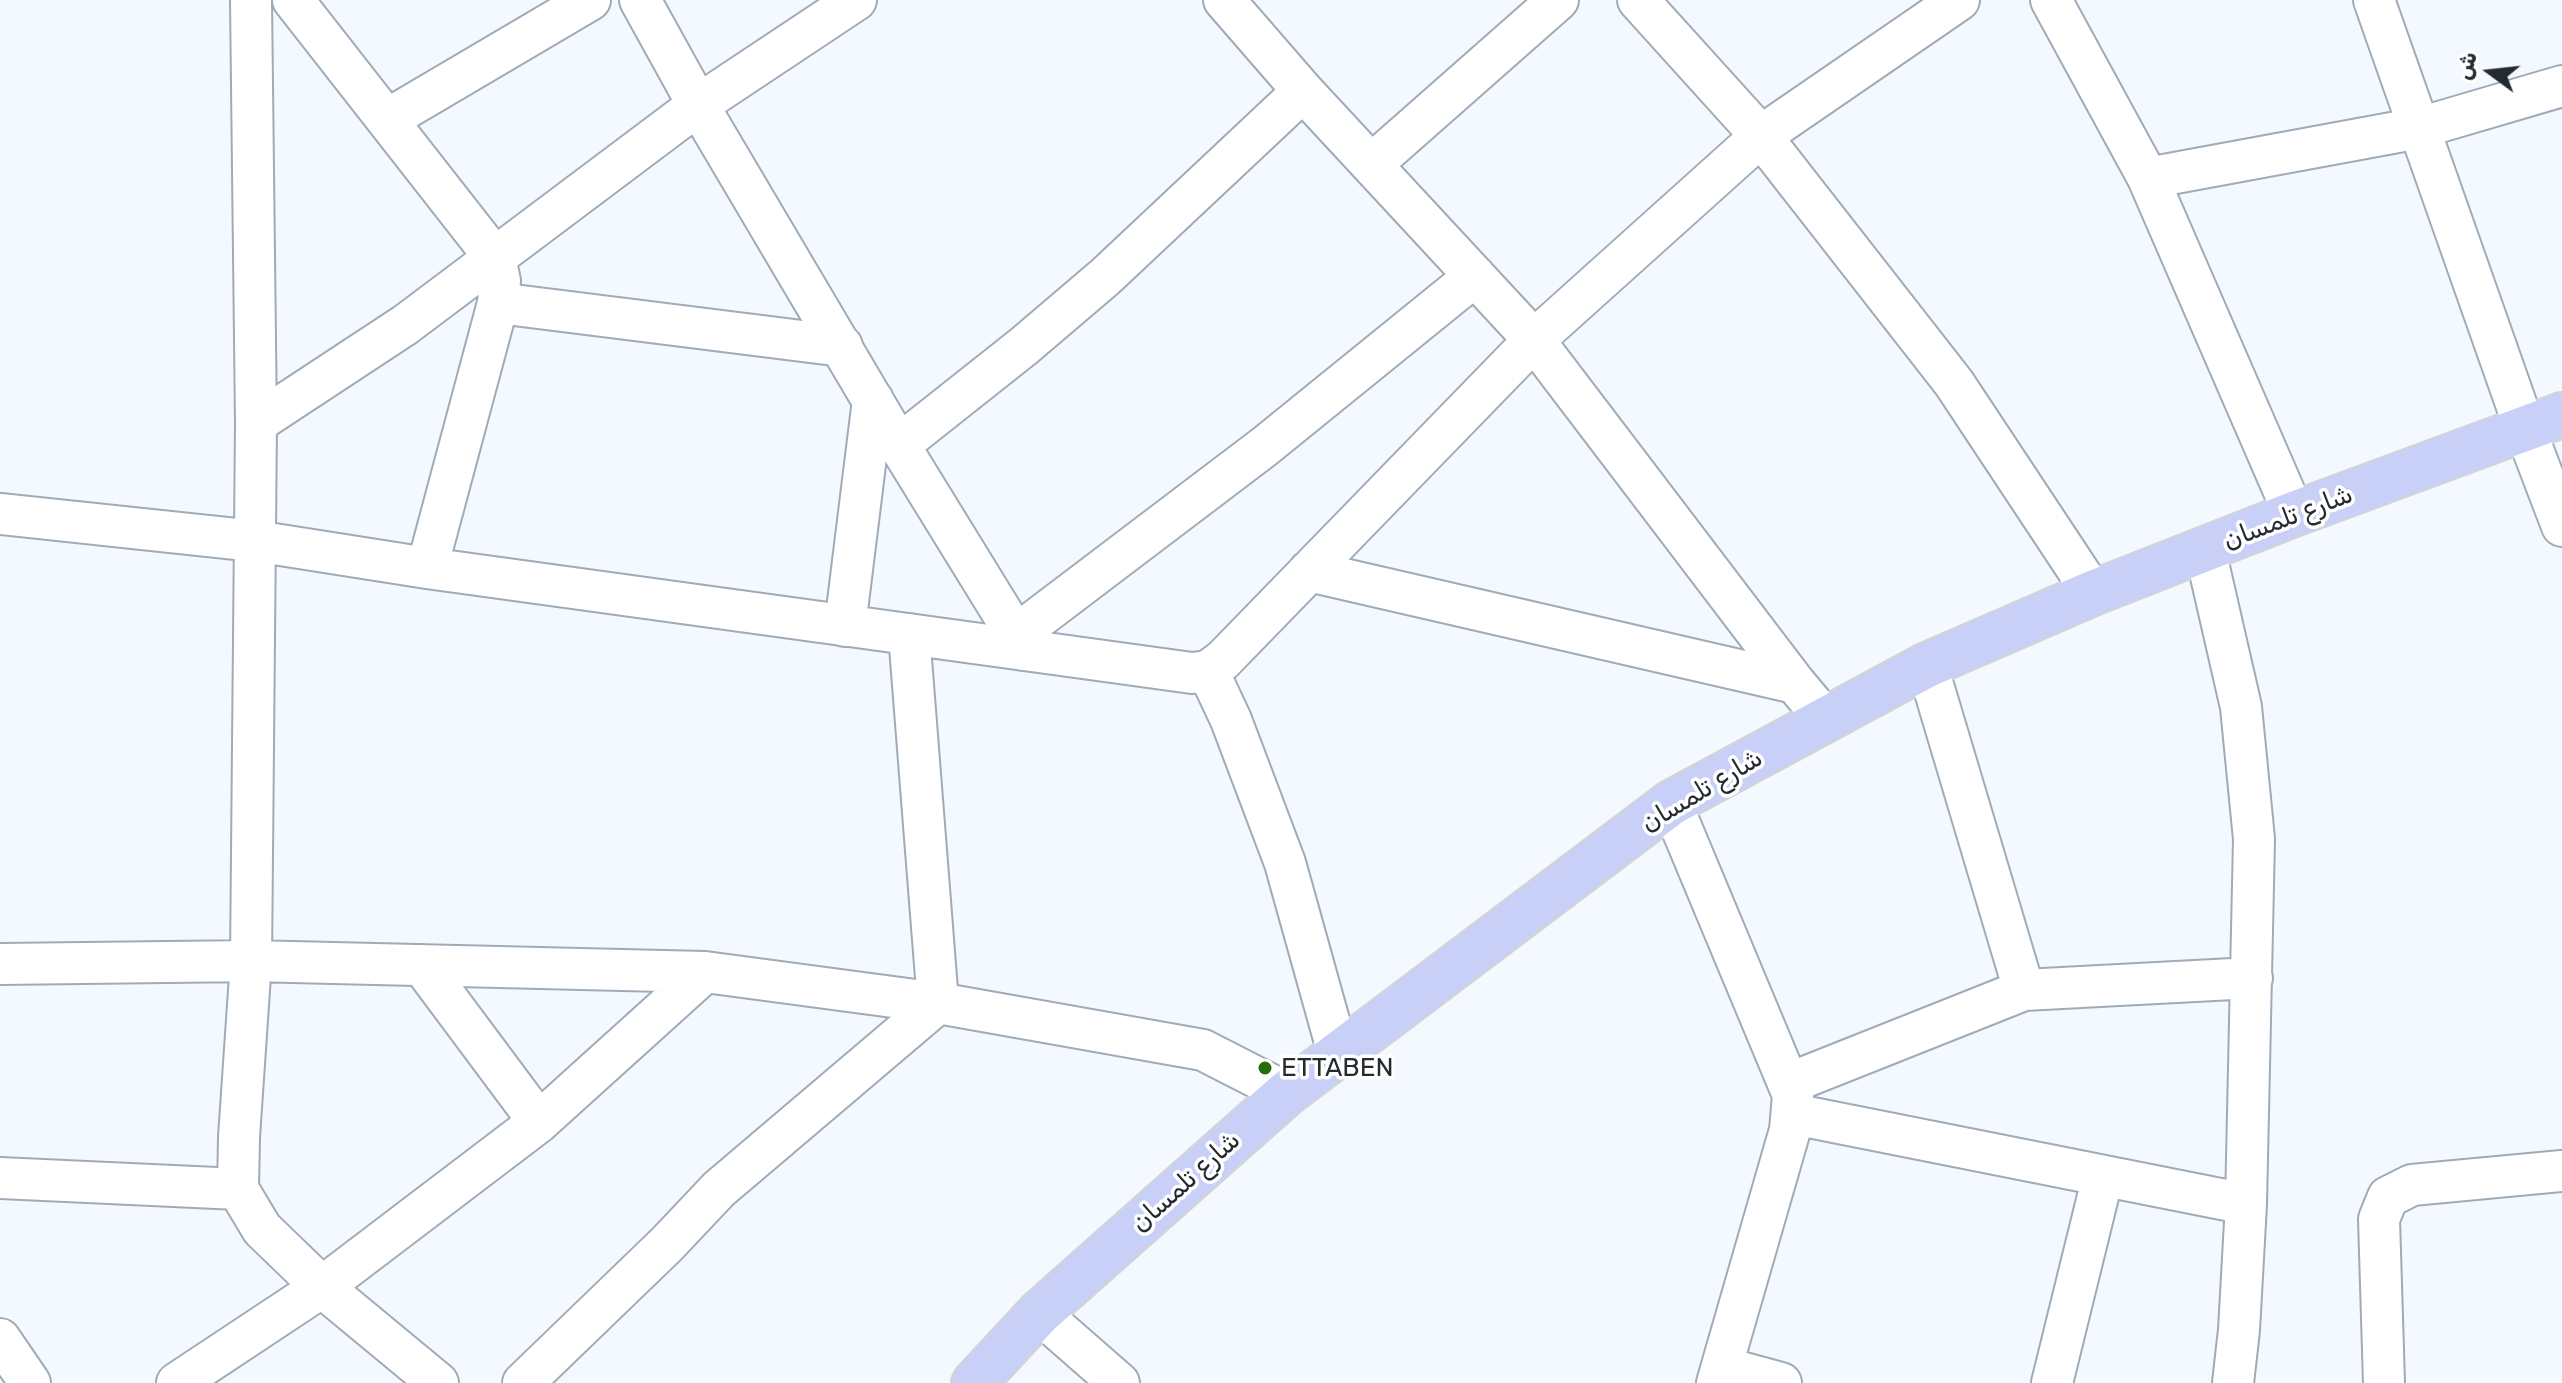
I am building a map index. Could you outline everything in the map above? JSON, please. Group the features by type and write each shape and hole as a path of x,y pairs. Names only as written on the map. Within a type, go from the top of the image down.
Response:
{"main road":[{"name":"شارع تلمسان","path":"974,1383 1039,1313 1287,1093 1671,803 1927,665 2093,593 2294,514 2544,422"}],"street":[{"path":"251,0 256,423 251,961 238,1189 262,1229 322,1287 438,1383"},
{"path":"251,42 285,0"},
{"path":"293,0 495,258 500,281 498,303 427,568"},
{"path":"388,119 590,0"},
{"path":"640,0 698,105 1019,643"},
{"path":"256,423 405,325 698,105 856,0"},
{"path":"1224,0 1303,91 1534,340 1826,720"},
{"path":"1372,164 1558,0"},
{"path":"1638,0 1761,136 1954,383 2093,593"},
{"path":"0,514 255,541 845,626 1019,643 1192,673 1208,671 1223,660 1534,340 1761,136 1959,0"},
{"path":"2051,0 2148,178 2294,514"},
{"path":"2374,0 2419,128 2544,422 2562,526"},
{"path":"2148,178 2419,128 2562,86"},
{"path":"899,445 1105,277 1303,91"},
{"path":"1019,643 1475,276"},
{"path":"498,303 842,346"},
{"path":"845,626 873,400"},
{"path":"2205,550 2241,707 2254,839 2246,1204 2233,1383"},
{"path":"1309,571 1795,683"},
{"path":"909,634 938,1003"},
{"path":"1927,665 2024,990"},
{"path":"1208,671 1231,720 1285,863 1338,1053"},
{"path":"1671,803 1792,1098 1719,1375 1781,1383"},
{"path":"0,964 251,961 705,972 938,1003 1203,1050 1287,1093"},
{"path":"422,965 539,1122"},
{"path":"177,1383 322,1287 539,1122 705,972"},
{"path":"1792,1098 2024,990 2252,978"},
{"path":"523,1383 667,1244 719,1189 938,1003"},
{"path":"1792,1098 2103,1176 2246,1204"},
{"path":"2384,1383 2379,1219 2388,1197 2412,1185 2562,1171"},
{"path":"2052,1383 2103,1176"},
{"path":"0,1178 238,1189"},
{"path":"1039,1313 1119,1383"},
{"path":"0,1339 30,1383"}],"place":[{"name":"ETTABEN","path":"1265,1068"}]}
